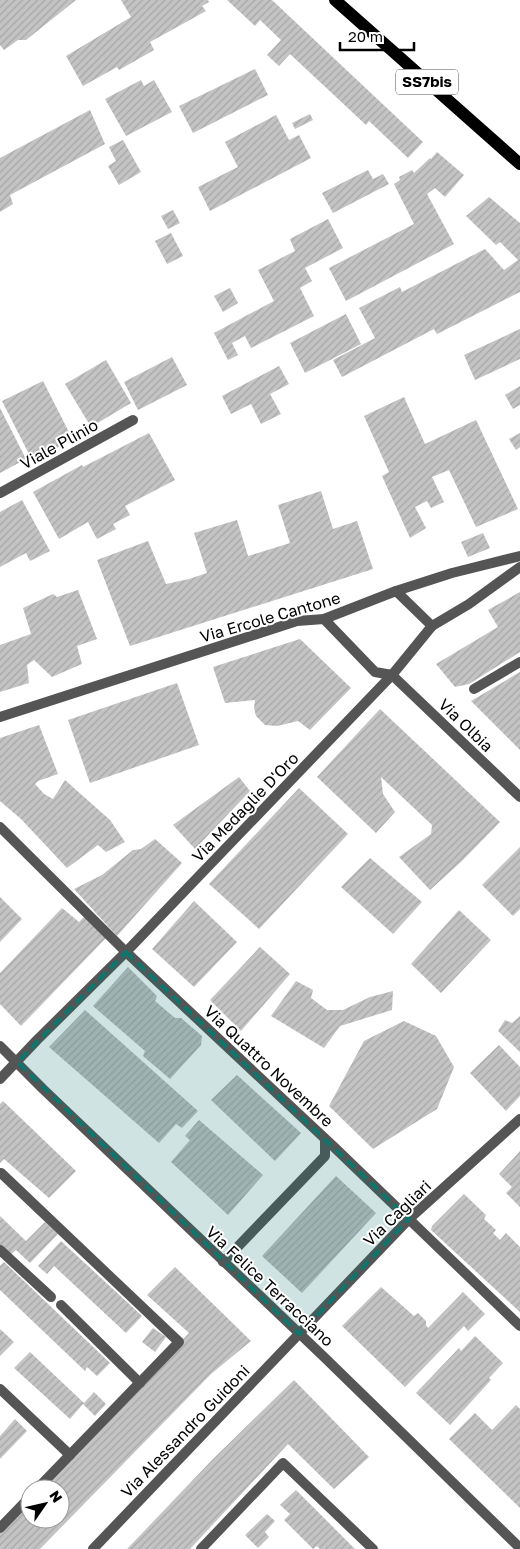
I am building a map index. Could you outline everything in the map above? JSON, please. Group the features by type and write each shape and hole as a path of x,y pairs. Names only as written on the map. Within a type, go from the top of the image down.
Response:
{"main road":[{"name":"SS7bis","path":"335,0 520,164"}],"street":[{"name":"Viale Plinio","path":"0,493 132,420"},
{"name":"Via Ercole Cantone","path":"0,717 297,621 324,620 396,591 452,573 520,556"},
{"name":"Via Medaglie D'Oro","path":"0,1079 126,952 392,674 432,626 469,604 520,567"},
{"path":"396,591 432,626"},
{"path":"324,620 375,672 392,674"},
{"path":"474,689 520,662"},
{"name":"Via Olbia","path":"392,674 520,797"},
{"name":"Via Quattro Novembre","path":"0,826 126,952 520,1326"},
{"name":"Via Felice Terracciano","path":"0,1046 520,1548"},
{"name":"Via Cagliari","path":"300,1334 409,1219 520,1119"},
{"path":"223,1262 325,1156 325,1139"},
{"path":"0,1174 179,1342 47,1479"},
{"path":"0,1250 51,1297"},
{"path":"61,1305 140,1383"},
{"name":"Via Alessandro Guidoni","path":"93,1549 300,1334"},
{"path":"0,1389 70,1455"},
{"path":"201,1549 283,1463 373,1549"},
{"path":"0,1528 20,1507"}],"highlighted area":[{"path":"126,952 409,1219 299,1334 17,1062"}],"building":[{"path":"0,0 76,0 26,40 18,40 4,50 0,45"},
{"path":"121,0 208,0 209,2 202,6 206,11 150,42 154,50 119,70 117,67 83,86 66,56 131,17"},
{"path":"227,0 272,0 423,142 408,158 369,121 366,125 290,54 279,66 267,55 281,40 260,20 255,26"},
{"path":"255,69 268,95 193,133 179,106"},
{"path":"141,80 144,86 154,80 172,112 126,136 105,99"},
{"path":"90,110 105,144 10,195 13,204 0,212 0,158"},
{"path":"310,114 313,120 295,129 292,123"},
{"path":"276,115 289,140 299,135 311,158 210,211 198,187 238,167 225,142"},
{"path":"123,140 141,172 119,185 108,166 116,161 109,147"},
{"path":"437,152 464,175 445,197 435,188 427,194 454,244 346,301 329,268 414,224 394,184 400,180 399,177 412,170 414,173"},
{"path":"368,170 373,179 383,174 389,184 333,213 322,193"},
{"path":"489,197 520,223 520,292 437,334 434,329 342,377 333,360 375,338 359,308 400,287 402,292 485,249 504,270 518,260 500,242 496,245 466,216"},
{"path":"173,210 180,223 168,229 161,216"},
{"path":"328,219 343,248 305,268 312,281 300,288 314,316 251,348 245,336 232,343 238,355 228,360 214,333 274,301 258,270 295,251 290,239"},
{"path":"171,233 183,256 167,264 155,241"},
{"path":"230,288 238,303 223,312 214,296"},
{"path":"346,314 361,344 305,373 290,343"},
{"path":"520,329 520,359 475,380 464,355"},
{"path":"172,357 187,385 138,410 124,382"},
{"path":"106,360 131,403 91,427 65,384"},
{"path":"279,366 289,384 270,394 281,414 261,424 251,404 231,414 222,396"},
{"path":"43,381 73,440 32,460 2,401"},
{"path":"520,386 520,405 513,409 505,395"},
{"path":"404,397 425,444 476,420 518,509 476,527 449,470 432,477 444,502 431,508 427,501 415,507 426,528 410,538 382,476 389,472 364,416"},
{"path":"0,408 26,459 0,473"},
{"path":"149,433 175,480 125,506 130,515 113,524 116,529 97,539 88,522 59,539 33,492 82,465 83,467"},
{"path":"520,433 520,447 516,450 509,439"},
{"path":"321,491 333,529 357,521 373,569 130,646 97,560 148,541 166,584 189,579 207,573 194,533 237,520 248,556 290,543 278,505"},
{"path":"22,500 50,551 30,561 26,553 0,567 0,512"},
{"path":"483,533 490,548 468,557 461,542"},
{"path":"78,590 97,639 77,646 82,664 52,677 34,660 27,665 29,683 0,692 0,645 31,634 23,608 53,594 57,597"},
{"path":"520,592 520,652 469,684 455,687 436,664 498,627 488,610"},
{"path":"300,639 351,688 310,730 298,721 277,726 265,725 256,716 255,700 225,703 213,667"},
{"path":"520,672 520,750 471,701"},
{"path":"177,683 199,745 90,783 68,720"},
{"path":"380,709 500,822 430,890 399,857 431,834 432,825 381,777 383,794 395,812 376,833 317,777"},
{"path":"39,725 58,774 38,781 35,784 44,794 53,799 65,780 110,820 125,842 106,852 98,845 67,868 21,819 0,801 0,738"},
{"path":"239,777 250,791 195,849 173,825"},
{"path":"299,788 348,834 259,929 209,884"},
{"path":"155,839 182,863 117,936 74,889 102,875 133,850 141,849"},
{"path":"520,847 520,909 513,916 482,885"},
{"path":"370,858 422,902 393,934 341,887"},
{"path":"0,897 22,919 0,942"},
{"path":"194,901 237,942 194,987 152,949"},
{"path":"62,908 79,922 85,916 106,938 21,1026 0,1004 0,973"},
{"path":"459,910 491,940 441,993 411,964"},
{"path":"260,947 290,974 241,1031 210,1000"},
{"path":"128,967 157,996 155,1001 175,1018 181,1018 202,1036 201,1045 170,1079 143,1056 145,1051 93,1006"},
{"path":"296,981 313,990 311,998 327,1010 343,1010 370,997 393,991 392,1010 340,1026 324,1048 271,1016"},
{"path":"85,1010 198,1111 182,1128 176,1124 159,1143 49,1047"},
{"path":"520,1016 520,1052 498,1031 505,1020 512,1023"},
{"path":"404,1021 436,1036 454,1067 437,1109 373,1149 329,1106 364,1041"},
{"path":"499,1045 520,1067 520,1096 506,1111 470,1073"},
{"path":"237,1075 301,1133 275,1161 211,1100"},
{"path":"3,1101 76,1171 49,1198 4,1159 0,1163 0,1104"},
{"path":"199,1120 263,1175 228,1215 171,1162 190,1140 185,1136"},
{"path":"520,1151 520,1207 506,1193 512,1187 499,1174"},
{"path":"336,1176 376,1213 302,1293 262,1256"},
{"path":"464,1194 486,1215 484,1219 496,1230 493,1233 500,1240 506,1233 520,1247 520,1312 431,1230 432,1226"},
{"path":"0,1216 26,1241 45,1222 58,1234 30,1263 16,1250 10,1255 0,1246"},
{"path":"61,1241 142,1316 126,1333 54,1266 47,1274 38,1266"},
{"path":"4,1262 110,1363 97,1376 87,1367 85,1371 0,1290 0,1266"},
{"path":"175,1267 251,1341 211,1374 70,1518 70,1479 49,1479 189,1333 147,1295"},
{"path":"381,1287 414,1316 418,1313 426,1321 428,1328 463,1292 485,1314 468,1331 464,1326 405,1387 342,1326"},
{"path":"153,1328 166,1337 155,1352 142,1342"},
{"path":"0,1329 14,1342 0,1356"},
{"path":"475,1336 503,1363 489,1378 491,1380 450,1425 416,1393 459,1348 461,1351"},
{"path":"30,1352 84,1403 94,1392 106,1404 95,1416 83,1404 70,1419 14,1368"},
{"path":"294,1380 369,1457 334,1489 288,1444 190,1549 127,1549 212,1460"},
{"path":"516,1405 520,1409 520,1508 449,1439 475,1413 492,1430"},
{"path":"15,1419 27,1431 0,1459 0,1436"},
{"path":"296,1490 355,1549 320,1549 317,1546 313,1549 284,1520 290,1514 280,1505"},
{"path":"20,1509 20,1529 60,1529 40,1549 0,1549 0,1530"},
{"path":"267,1514 275,1521 265,1532 269,1537 258,1548 245,1535"}]}
